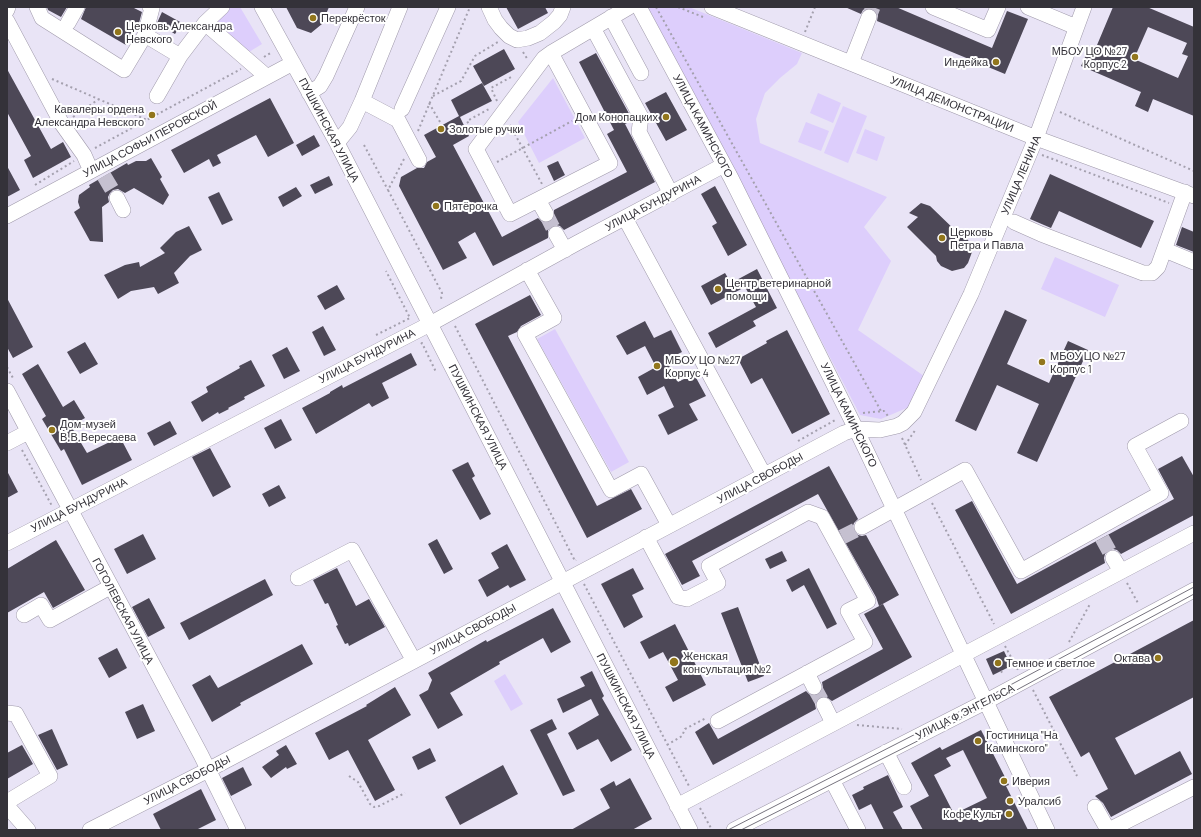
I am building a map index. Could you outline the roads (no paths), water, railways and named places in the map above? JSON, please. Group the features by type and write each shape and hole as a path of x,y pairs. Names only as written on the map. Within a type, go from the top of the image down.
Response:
{"street":[{"path":"38,7 42,18 124,70 145,35 152,8 150,7"},
{"path":"68,23 77,7"},
{"path":"157,96 180,56 205,23 222,7"},
{"name":"ПУШКИНСКАЯ УЛИЦА","path":"262,7 337,143 690,830"},
{"path":"309,93 320,86 326,76 357,7"},
{"path":"337,143 350,127 400,7"},
{"path":"402,109 448,7"},
{"path":"489,7 495,20 509,36 517,40 528,38 540,33 554,22 560,15 563,7"},
{"path":"551,53 610,163 510,214 476,149 501,108 544,58 551,53 610,17 629,7"},
{"name":"УЛИЦА КАМИНСКОГО","path":"639,7 724,165 856,429 1047,830"},
{"name":"УЛИЦА ДЕМОНСТРАЦИИ","path":"712,7 1036,138 1190,194"},
{"path":"933,7 988,30 998,7"},
{"path":"1028,7 1076,27"},
{"name":"УЛИЦА ЛЕНИНА","path":"856,429 880,430 897,426 903,423 914,412 971,294 1036,138 1084,7"},
{"path":"610,17 641,73"},
{"path":"851,63 869,17"},
{"path":"7,21 62,124 84,155 98,171"},
{"path":"205,23 266,76"},
{"path":"593,28 641,117 639,132 671,194"},
{"path":"145,35 180,56"},
{"name":"УЛИЦА СОФЬИ ПЕРОВСКОЙ","path":"7,216 98,171 266,76 293,63"},
{"path":"362,101 398,120 419,160"},
{"name":"УЛИЦА БУНДУРИНА","path":"7,543 430,324 724,165"},
{"path":"1014,222 1041,234 1143,273 1152,273 1158,267 1190,194"},
{"path":"542,197 546,214"},
{"path":"625,218 764,475"},
{"path":"556,234 565,250"},
{"path":"1165,250 1194,262"},
{"path":"528,270 554,318 525,334 532,348 611,490 641,474 669,525"},
{"name":"ГОГОЛЕВСКАЯ УЛИЦА","path":"7,392 17,438 110,587 208,770 238,830"},
{"path":"862,527 965,470 1021,571 1100,533 1161,494 1135,446 1181,421"},
{"name":"УЛИЦА СВОБОДЫ","path":"90,830 208,770 562,582 576,567 646,538 844,433 856,429"},
{"path":"646,538 678,597 688,600 718,583 709,566 808,512 822,517 838,539 868,601 848,611 865,642 718,721"},
{"path":"677,806 999,635 1194,534"},
{"path":"298,578 352,550 414,661"},
{"path":"1113,558 1121,571"},
{"path":"24,615 41,605 50,620 110,587"},
{"name":"УЛИЦА Ф.ЭНГЕЛЬСА","path":"734,830 985,702 1194,590"},
{"path":"807,673 814,687"},
{"path":"824,705 833,723"},
{"path":"7,713 16,714 50,776 7,802"},
{"path":"886,752 904,787"},
{"path":"832,780 858,830"},
{"path":"1095,807 1111,830 1194,787"},
{"path":"7,806 28,830"}],"tunnel":[{"path":"869,17 873,7"},
{"path":"104,176 117,198"},
{"path":"546,214 556,234"},
{"path":"842,537 862,527"},
{"path":"1102,538 1113,558"},
{"path":"814,687 824,705"}],"tram line":[{"path":"728,830 984,699 1194,587"},
{"path":"741,830 987,706 1194,594"}],"place":[{"name":"Перекрёсток","path":"313,18"},
{"name":"Церковь Александра Невского","path":"118,32"},
{"name":"МБОУ ЦО №27 Корпус 2","path":"1135,57"},
{"name":"Индейка","path":"996,62"},
{"name":"Кавалеры ордена Александра Невского","path":"152,115"},
{"name":"Дом Конопацких","path":"666,117"},
{"name":"Золотые ручки","path":"441,129"},
{"name":"Пятёрочка","path":"436,206"},
{"name":"Церковь Петра и Павла","path":"942,238"},
{"name":"Центр ветеринарной помощи","path":"718,289"},
{"name":"МБОУ ЦО №27 Корпус 1","path":"1042,362"},
{"name":"МБОУ ЦО №27 Корпус 4","path":"657,366"},
{"name":"Дом-музей В.В.Вересаева","path":"52,430"},
{"name":"Октава","path":"1158,658"},
{"name":"Женская консультация №2","path":"674,662"},
{"name":"Темное и светлое","path":"998,663"},
{"name":"Гостиница \"На Каминского\"","path":"978,741"},
{"name":"Иверия","path":"1004,781"},
{"name":"Уралсиб","path":"1010,801"},
{"name":"Кофе Культ","path":"1009,814"}]}
